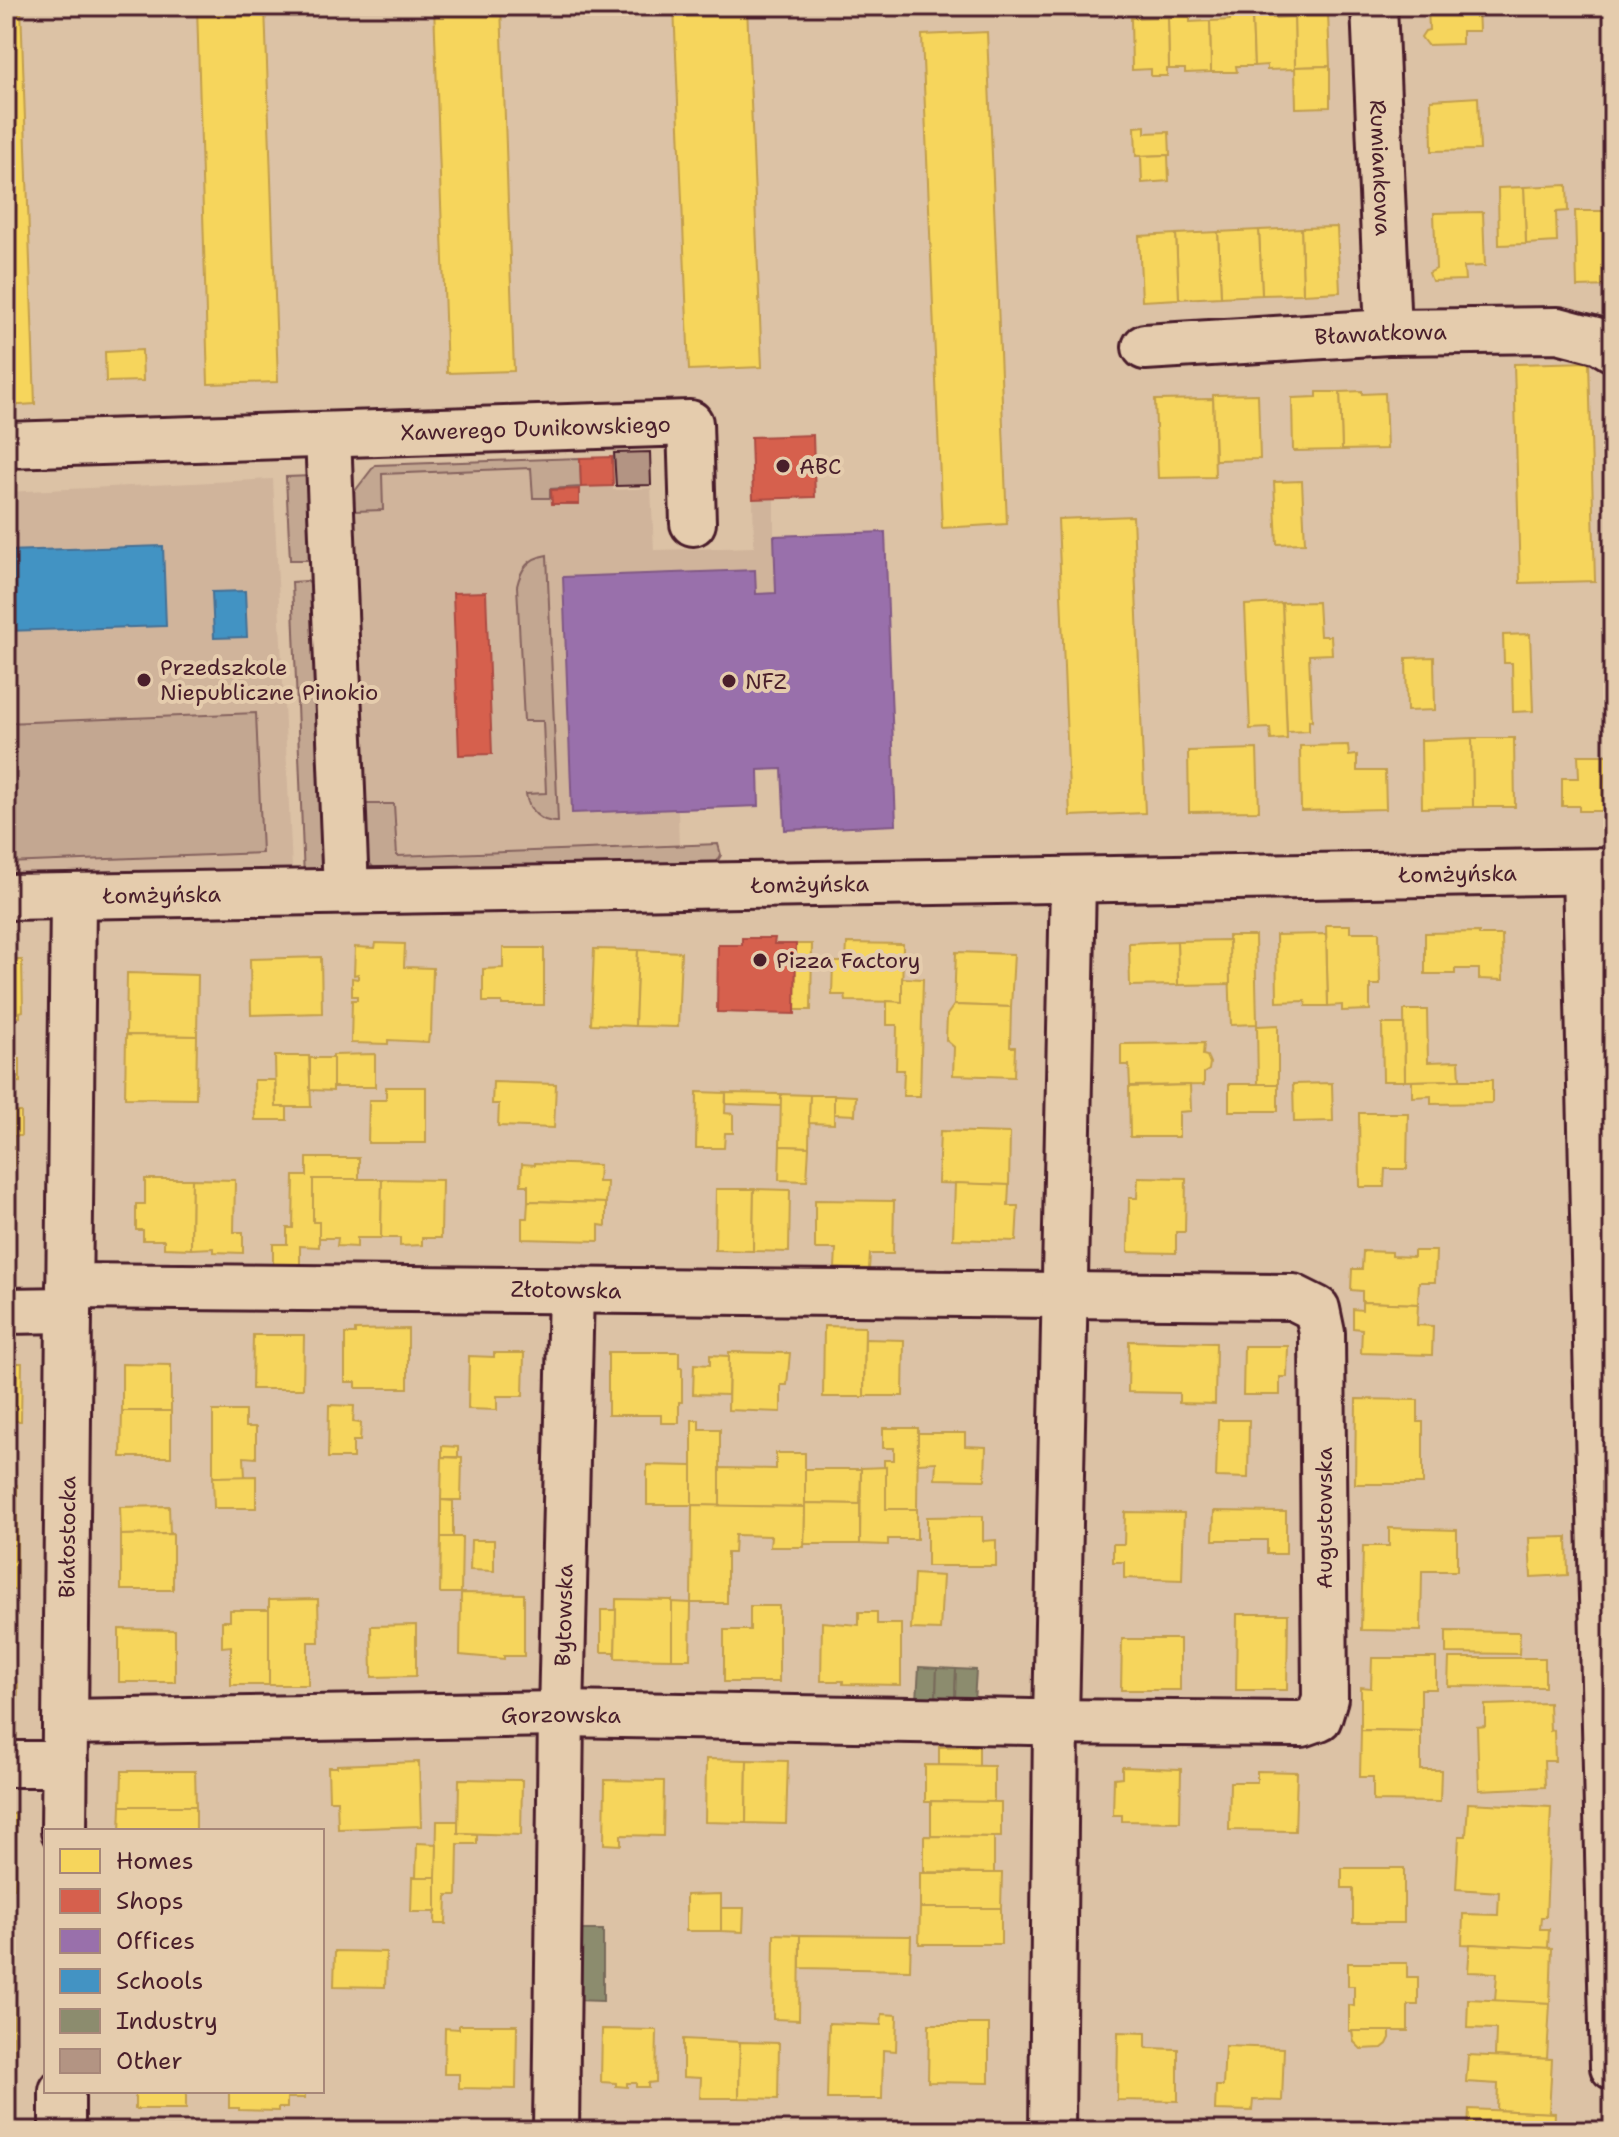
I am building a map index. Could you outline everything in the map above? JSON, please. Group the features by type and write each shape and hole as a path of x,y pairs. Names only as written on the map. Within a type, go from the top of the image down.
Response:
{"street":[{"name":"Rumiankowa","path":"1374,6 1388,332"},
{"name":"Bławatkowa","path":"1145,347 1388,332 1558,330 1600,341 1613,349"},
{"name":"Xawerego Dunikowskiego","path":"6,445 690,423 693,523"},
{"path":"328,435 346,891"},
{"path":"1599,871 1613,2067"},
{"name":"Łomżyńska","path":"6,897 1599,871"},
{"path":"1052,2131 1056,1722 1073,881"},
{"name":"Białostocka","path":"64,1829 73,897"},
{"name":"Złotowska","path":"69,1298 571,1290 1064,1295"},
{"name":"Bytowska","path":"556,2131 561,1714 571,1290"},
{"name":"Augustowska","path":"1056,1722 1302,1724 1319,1718 1325,1698 1322,1333 1317,1309 1293,1297 1064,1295"},
{"path":"6,1311 69,1298"},
{"name":"Gorzowska","path":"65,1743 561,1714 1056,1722"},
{"path":"6,1764 65,1743"},
{"path":"62,2093 62,2131"}],"shaded area":[{"path":"612,457 613,490 651,488 654,550 754,547 753,499 774,499 774,536 885,532 896,825 785,830 782,769 758,770 759,806 678,810 679,853 397,863 362,822 348,500 375,465"},
{"path":"580,458 581,487 550,489 550,498 533,498 531,468 382,474 383,510 354,511 365,804 394,804 397,856 718,844 721,855 710,866 381,872 366,859 348,500 375,465"},
{"path":"312,476 315,556 309,560 290,560 286,477"},
{"name":"Przedszkole Niepubliczne Pinokio","path":"273,479 292,868 275,876 6,886 6,492"},
{"path":"547,555 558,822 536,815 529,806 526,794 546,793 543,721 524,721 517,586 526,565"},
{"path":"307,581 313,586 324,863 318,871 304,878 292,582"},
{"path":"256,713 262,853 6,863 6,723"}],"building: Homes":[{"path":"6,6 21,6 35,404 6,406"},
{"path":"197,6 265,6 278,382 208,384"},
{"path":"434,6 501,6 514,371 447,373"},
{"path":"674,6 747,6 762,367 689,370"},
{"path":"1428,6 1478,6 1479,31 1462,31 1462,44 1427,45 1421,37 1429,30"},
{"path":"1328,13 1330,66 1295,67 1294,14"},
{"path":"1252,14 1254,66 1236,66 1237,72 1211,72 1210,21 1230,20 1230,15"},
{"path":"1252,14 1273,14 1273,18 1294,17 1295,69 1267,70 1267,65 1254,66"},
{"path":"1168,17 1190,17 1190,22 1210,21 1211,72 1185,73 1185,69 1169,69"},
{"path":"1168,17 1167,76 1151,76 1151,69 1132,70 1131,18"},
{"path":"987,32 1007,524 942,528 922,35"},
{"path":"1330,66 1330,107 1296,108 1295,67"},
{"path":"1478,97 1480,150 1432,151 1431,100"},
{"path":"1145,126 1145,133 1169,132 1170,155 1136,156 1135,127"},
{"path":"1168,155 1169,181 1142,183 1141,156"},
{"path":"1567,185 1568,211 1556,212 1557,242 1526,244 1524,187"},
{"path":"1524,187 1526,244 1499,245 1498,188"},
{"path":"1575,211 1613,211 1613,286 1577,287"},
{"path":"1483,212 1485,266 1464,267 1465,280 1432,281 1429,273 1436,269 1434,213"},
{"path":"1337,227 1340,292 1303,294 1301,228"},
{"path":"1301,228 1303,294 1262,295 1259,230"},
{"path":"1259,230 1262,295 1221,297 1218,232"},
{"path":"1218,232 1221,297 1179,299 1176,234"},
{"path":"1176,234 1179,299 1142,301 1139,236"},
{"path":"142,350 143,381 106,382 105,352"},
{"path":"1589,362 1595,581 1520,583 1514,364"},
{"path":"1362,391 1362,394 1385,393 1387,449 1342,450 1340,392"},
{"path":"1317,392 1340,392 1342,450 1293,451 1292,398 1317,397"},
{"path":"1258,394 1260,459 1215,460 1213,395"},
{"path":"1213,399 1215,477 1158,478 1155,400"},
{"path":"1302,481 1305,543 1277,544 1274,482"},
{"path":"1133,516 1145,813 1070,816 1058,519"},
{"path":"1318,602 1320,636 1331,636 1332,654 1309,655 1312,721 1309,720 1309,731 1287,732 1282,603"},
{"path":"1282,603 1287,739 1271,740 1270,728 1250,729 1245,605"},
{"path":"1530,634 1533,711 1513,712 1512,663 1504,663 1503,635"},
{"path":"1434,657 1435,710 1407,711 1406,658"},
{"path":"1472,738 1514,738 1515,807 1473,807"},
{"path":"1472,738 1473,807 1422,808 1421,740"},
{"path":"1348,745 1349,756 1357,755 1357,771 1385,771 1386,809 1301,811 1300,746"},
{"path":"1257,749 1259,811 1189,812 1188,751"},
{"path":"1578,755 1613,755 1613,811 1579,811 1579,806 1562,806 1562,778 1579,778"},
{"path":"1326,925 1350,925 1350,932 1379,932 1380,985 1370,985 1370,1010 1342,1011 1342,1005 1328,1006"},
{"path":"1479,932 1479,935 1502,935 1503,980 1479,979 1479,969 1455,969 1455,974 1425,974 1425,933"},
{"path":"1326,934 1328,1006 1306,1006 1305,1001 1277,1002 1276,935"},
{"path":"1228,936 1255,936 1257,1024 1231,1025"},
{"path":"1229,940 1230,984 1178,985 1177,941"},
{"path":"1177,941 1178,985 1130,986 1129,943"},
{"path":"376,943 405,944 404,967 433,968 431,1034 428,1042 388,1040 388,1044 351,1043 352,1000 357,1000 357,996 352,996 352,978 358,979 358,974 354,975 355,947 375,948"},
{"path":"847,943 903,944 902,1002 846,1001 845,995 832,995 833,962 846,962"},
{"path":"796,944 812,944 811,1010 795,1010"},
{"path":"503,948 544,948 544,1005 483,1002 483,969 503,968"},
{"path":"594,949 638,950 635,1026 591,1024"},
{"path":"638,950 681,952 678,1027 635,1026"},
{"path":"956,952 1014,954 1011,1007 954,1005"},
{"path":"321,957 322,1013 251,1015 250,959"},
{"path":"6,960 22,960 23,1011 20,1017 6,1018"},
{"path":"127,973 198,975 197,1036 126,1035"},
{"path":"902,978 923,979 920,1096 903,1096 904,1070 896,1070 897,1025 887,1025 887,1001 902,1002"},
{"path":"954,1005 1011,1007 1010,1047 1015,1047 1014,1077 953,1075 954,1047 946,1040 947,1015"},
{"path":"1404,1010 1427,1010 1428,1062 1459,1061 1460,1080 1405,1081"},
{"path":"1382,1024 1404,1024 1405,1081 1383,1081"},
{"path":"1278,1025 1278,1084 1258,1084 1257,1026"},
{"path":"126,1035 197,1036 196,1099 125,1098"},
{"path":"1204,1043 1203,1055 1210,1063 1209,1070 1204,1073 1204,1085 1130,1086 1129,1065 1121,1065 1121,1044"},
{"path":"375,1054 375,1087 333,1087 333,1055"},
{"path":"275,1056 309,1056 311,1107 276,1107"},
{"path":"310,1058 333,1058 333,1091 310,1090"},
{"path":"6,1059 20,1059 20,1082 6,1083"},
{"path":"254,1080 275,1080 276,1107 287,1107 287,1120 255,1120"},
{"path":"1492,1080 1492,1103 1431,1104 1431,1096 1412,1097 1412,1081"},
{"path":"493,1082 556,1084 554,1128 498,1126 499,1104 492,1104"},
{"path":"1332,1083 1333,1121 1294,1122 1293,1084"},
{"path":"1229,1084 1278,1084 1278,1111 1229,1111"},
{"path":"1190,1085 1191,1111 1179,1112 1179,1137 1130,1137 1129,1087"},
{"path":"386,1087 426,1087 426,1143 368,1143 369,1100 386,1100"},
{"path":"697,1092 726,1093 725,1113 733,1114 733,1133 725,1133 724,1148 696,1148"},
{"path":"726,1093 781,1094 781,1106 726,1104"},
{"path":"781,1094 810,1095 809,1147 780,1146"},
{"path":"810,1095 834,1095 834,1124 809,1123"},
{"path":"834,1095 856,1096 855,1115 834,1114"},
{"path":"6,1112 21,1112 21,1136 14,1136 14,1166 6,1166"},
{"path":"1359,1113 1408,1113 1407,1169 1385,1169 1384,1187 1360,1187"},
{"path":"940,1131 1010,1133 1009,1185 938,1183"},
{"path":"780,1146 809,1147 807,1181 779,1180"},
{"path":"307,1158 359,1158 359,1179 313,1179 313,1222 319,1222 319,1247 300,1246 300,1273 273,1273 273,1244 287,1244 287,1228 293,1228 294,1176 307,1176"},
{"path":"522,1164 599,1165 598,1182 607,1182 606,1203 528,1201 528,1185 521,1185"},
{"path":"1138,1177 1186,1178 1185,1232 1176,1232 1176,1253 1128,1252 1129,1198 1137,1198"},
{"path":"145,1179 192,1179 191,1249 164,1248 164,1240 143,1240 143,1230 136,1230 136,1204 145,1204"},
{"path":"192,1179 235,1180 234,1232 243,1232 243,1253 213,1252 213,1248 191,1249"},
{"path":"313,1179 382,1179 381,1238 357,1238 357,1247 337,1246 338,1238 319,1238 319,1222 313,1222"},
{"path":"382,1179 442,1180 441,1238 422,1238 422,1245 400,1246 400,1238 381,1238"},
{"path":"955,1183 1009,1185 1008,1206 1018,1206 1016,1241 953,1239"},
{"path":"716,1189 754,1189 753,1251 715,1250"},
{"path":"754,1189 790,1190 789,1252 753,1251"},
{"path":"815,1200 894,1201 893,1254 870,1254 869,1269 835,1268 836,1249 815,1249"},
{"path":"528,1201 606,1203 606,1226 599,1225 599,1241 522,1239 522,1218 527,1218"},
{"path":"1363,1251 1414,1257 1414,1251 1436,1251 1435,1282 1419,1282 1418,1304 1362,1302 1362,1291 1351,1290 1352,1269 1362,1269"},
{"path":"1362,1302 1418,1304 1417,1325 1433,1326 1432,1355 1361,1353 1362,1329 1353,1328 1353,1309 1362,1310"},
{"path":"824,1326 865,1327 864,1397 823,1397"},
{"path":"408,1329 408,1388 356,1388 356,1382 345,1382 345,1334 355,1334 355,1330"},
{"path":"253,1335 304,1335 303,1389 252,1389"},
{"path":"865,1339 904,1340 903,1396 864,1396"},
{"path":"1129,1341 1216,1343 1215,1404 1179,1403 1179,1393 1128,1392"},
{"path":"1244,1346 1288,1346 1287,1377 1280,1377 1280,1395 1243,1395"},
{"path":"608,1352 679,1352 682,1402 679,1402 679,1423 661,1423 661,1415 608,1415"},
{"path":"729,1352 790,1353 787,1385 781,1385 781,1412 728,1410"},
{"path":"494,1353 524,1353 523,1396 497,1396 497,1410 468,1409 469,1356 494,1357"},
{"path":"710,1355 729,1356 728,1395 693,1394 694,1364 710,1365"},
{"path":"6,1363 22,1363 21,1421 6,1421"},
{"path":"122,1364 171,1365 171,1411 122,1411"},
{"path":"1356,1399 1418,1400 1418,1422 1423,1422 1423,1484 1355,1484"},
{"path":"329,1405 354,1406 353,1422 361,1423 360,1441 353,1441 353,1458 328,1458"},
{"path":"122,1411 171,1411 171,1457 121,1457"},
{"path":"213,1411 245,1411 245,1427 256,1427 256,1458 244,1457 245,1477 213,1477"},
{"path":"692,1420 699,1420 699,1429 720,1429 720,1506 692,1505"},
{"path":"1218,1420 1249,1420 1248,1478 1216,1477"},
{"path":"883,1428 918,1428 917,1509 886,1509 884,1460 894,1460 894,1448 883,1448"},
{"path":"918,1433 965,1433 965,1446 986,1447 985,1480 935,1479 936,1462 918,1463"},
{"path":"442,1446 458,1447 458,1457 442,1457"},
{"path":"776,1453 805,1453 805,1507 720,1506 720,1468 776,1469"},
{"path":"442,1457 462,1458 461,1500 441,1500"},
{"path":"647,1465 692,1466 692,1505 647,1505"},
{"path":"886,1467 886,1509 917,1509 917,1539 888,1539 888,1545 860,1544 861,1468"},
{"path":"805,1469 861,1469 860,1504 805,1503"},
{"path":"256,1476 256,1508 214,1508 213,1477"},
{"path":"6,1485 17,1485 17,1545 6,1545"},
{"path":"441,1500 453,1501 453,1537 441,1537"},
{"path":"805,1503 860,1504 860,1544 804,1544"},
{"path":"692,1505 805,1507 804,1547 770,1547 771,1536 735,1535 734,1553 727,1553 727,1603 691,1603"},
{"path":"169,1506 170,1534 121,1535 120,1507"},
{"path":"1214,1511 1286,1512 1286,1554 1267,1554 1267,1540 1213,1540"},
{"path":"1125,1512 1184,1513 1182,1580 1124,1578 1124,1562 1113,1562 1113,1544 1124,1544"},
{"path":"983,1516 983,1541 996,1540 996,1566 927,1566 927,1517"},
{"path":"1389,1528 1457,1530 1457,1571 1422,1571 1421,1631 1361,1630 1363,1546 1389,1546"},
{"path":"173,1534 173,1590 121,1590 121,1535"},
{"path":"441,1537 462,1537 461,1593 440,1593"},
{"path":"1567,1537 1568,1575 1531,1577 1529,1538"},
{"path":"471,1540 494,1540 494,1571 470,1570"},
{"path":"6,1545 17,1545 16,1590 6,1590"},
{"path":"914,1574 943,1576 940,1630 911,1629"},
{"path":"461,1593 524,1594 524,1656 504,1656 504,1659 460,1655"},
{"path":"318,1599 319,1642 308,1642 308,1685 269,1685 269,1600"},
{"path":"616,1599 672,1600 672,1659 615,1658"},
{"path":"672,1602 691,1603 690,1659 672,1659"},
{"path":"750,1606 779,1606 779,1682 724,1682 724,1630 750,1630"},
{"path":"230,1610 269,1610 269,1685 231,1685 231,1646 222,1647 222,1621 230,1621"},
{"path":"601,1610 616,1610 615,1652 601,1652"},
{"path":"859,1612 877,1612 877,1624 901,1624 901,1685 821,1681 822,1622 859,1625"},
{"path":"1237,1614 1288,1614 1287,1690 1236,1690"},
{"path":"416,1625 416,1676 372,1677 371,1626"},
{"path":"119,1629 175,1630 175,1682 119,1682"},
{"path":"1446,1631 1520,1632 1519,1654 1446,1653"},
{"path":"1122,1639 1180,1639 1180,1690 1121,1690"},
{"path":"1372,1658 1436,1658 1436,1689 1421,1689 1421,1731 1361,1730 1361,1687 1371,1688"},
{"path":"1449,1658 1545,1658 1545,1687 1448,1686"},
{"path":"6,1684 18,1684 16,1740 6,1740"},
{"path":"1549,1703 1555,1761 1544,1761 1545,1787 1479,1790 1477,1727 1485,1726 1485,1705"},
{"path":"1361,1730 1421,1731 1421,1770 1441,1770 1440,1802 1373,1801 1373,1777 1360,1777"},
{"path":"979,1746 979,1766 939,1765 939,1747"},
{"path":"706,1759 747,1760 746,1823 705,1822"},
{"path":"747,1760 788,1761 786,1824 746,1823"},
{"path":"419,1762 421,1826 338,1829 337,1800 329,1800 328,1767"},
{"path":"925,1765 994,1766 994,1802 925,1802"},
{"path":"1122,1767 1181,1769 1180,1822 1122,1821 1122,1815 1113,1815 1114,1778 1122,1777"},
{"path":"122,1771 195,1771 196,1806 121,1806"},
{"path":"1257,1771 1297,1772 1295,1831 1229,1830 1230,1782 1257,1782"},
{"path":"459,1779 522,1780 521,1835 458,1833"},
{"path":"605,1780 664,1781 663,1836 621,1835 621,1845 604,1844"},
{"path":"931,1801 1001,1802 1001,1837 931,1836"},
{"path":"1468,1803 1551,1807 1546,1917 1541,1917 1540,1929 1549,1929 1548,1948 1462,1944 1463,1914 1498,1915 1499,1892 1456,1889 1459,1836 1466,1836"},
{"path":"121,1806 196,1806 196,1829 120,1829"},
{"path":"6,1814 16,1814 15,1888 6,1888"},
{"path":"437,1821 458,1821 458,1833 477,1834 477,1844 458,1844 457,1895 447,1895 446,1924 435,1924"},
{"path":"924,1836 994,1837 994,1873 924,1872"},
{"path":"417,1843 437,1844 436,1877 416,1877"},
{"path":"1342,1868 1404,1868 1404,1923 1353,1923 1353,1888 1342,1888"},
{"path":"920,1873 1002,1873 1001,1908 920,1908"},
{"path":"412,1877 436,1877 436,1912 411,1912"},
{"path":"721,1894 721,1931 686,1931 686,1895"},
{"path":"721,1908 744,1908 743,1932 721,1931"},
{"path":"920,1908 1001,1908 1001,1944 919,1944"},
{"path":"774,1934 800,1935 799,2020 773,2019"},
{"path":"800,1935 911,1936 910,1970 800,1968"},
{"path":"1470,1944 1552,1948 1550,2003 1495,2001 1497,1973 1468,1972"},
{"path":"6,1948 15,1948 14,2002 6,2002"},
{"path":"335,1951 386,1952 385,1987 334,1986"},
{"path":"1348,1963 1407,1963 1407,1977 1418,1977 1418,2005 1408,2005 1408,2031 1349,2031 1349,2005 1354,2006 1354,1986 1348,1986"},
{"path":"1468,1999 1550,2003 1547,2059 1495,2056 1496,2029 1467,2028"},
{"path":"6,2002 14,2002 14,2059 6,2059"},
{"path":"882,2014 897,2015 896,2051 883,2050 882,2099 827,2099 829,2023 881,2025"},
{"path":"929,2024 989,2024 989,2083 928,2082"},
{"path":"459,2025 517,2025 516,2089 459,2088 459,2074 444,2074 445,2028 459,2029"},
{"path":"602,2029 657,2030 656,2082 648,2083 648,2087 627,2083 627,2087 601,2082"},
{"path":"1352,2031 1390,2031 1390,2038 1382,2048 1361,2049 1354,2042"},
{"path":"1118,2032 1146,2033 1146,2048 1178,2049 1178,2101 1117,2100"},
{"path":"683,2039 740,2042 739,2098 700,2098 701,2078 683,2077"},
{"path":"740,2042 779,2043 778,2099 739,2098"},
{"path":"1225,2046 1284,2048 1282,2101 1253,2100 1252,2111 1215,2110 1216,2086 1223,2086"},
{"path":"1468,2055 1552,2059 1549,2113 1497,2110 1498,2084 1466,2082"},
{"path":"135,2093 186,2093 186,2109 135,2109"},
{"path":"229,2093 305,2093 305,2098 287,2098 287,2108 278,2108 278,2111 229,2108"},
{"path":"1469,2109 1555,2113 1554,2131 1468,2131"}],"building: Shops":[{"path":"813,435 815,497 753,499 751,437"},
{"path":"612,457 613,486 581,487 580,458"},
{"path":"579,489 579,504 552,504 551,490"},
{"path":"486,592 492,754 459,755 453,593"},
{"path":"742,938 775,938 774,944 796,944 795,1014 717,1012 718,945 742,945"}],"building: Offices":[{"name":"NFZ","path":"885,532 896,825 785,830 782,769 758,770 759,806 572,813 563,577 755,570 756,594 776,593 774,536"}],"building: Schools":[{"path":"163,546 166,626 6,631 6,551"},
{"path":"245,591 247,637 214,638 212,592"}],"building: Industry":[{"path":"919,1667 937,1668 936,1700 917,1700"},
{"path":"937,1668 956,1669 955,1701 936,1700"},
{"path":"956,1669 976,1670 974,1702 955,1701"},
{"path":"574,1930 603,1930 603,2001 574,2000"}],"building: Other":[{"path":"650,452 651,485 616,486 614,453"}],"place":[{"name":"ABC","path":"783,466"},
{"name":"Przedszkole Niepubliczne Pinokio","path":"144,680"},
{"name":"NFZ","path":"729,681"},
{"name":"Pizza Factory","path":"760,960"}]}
